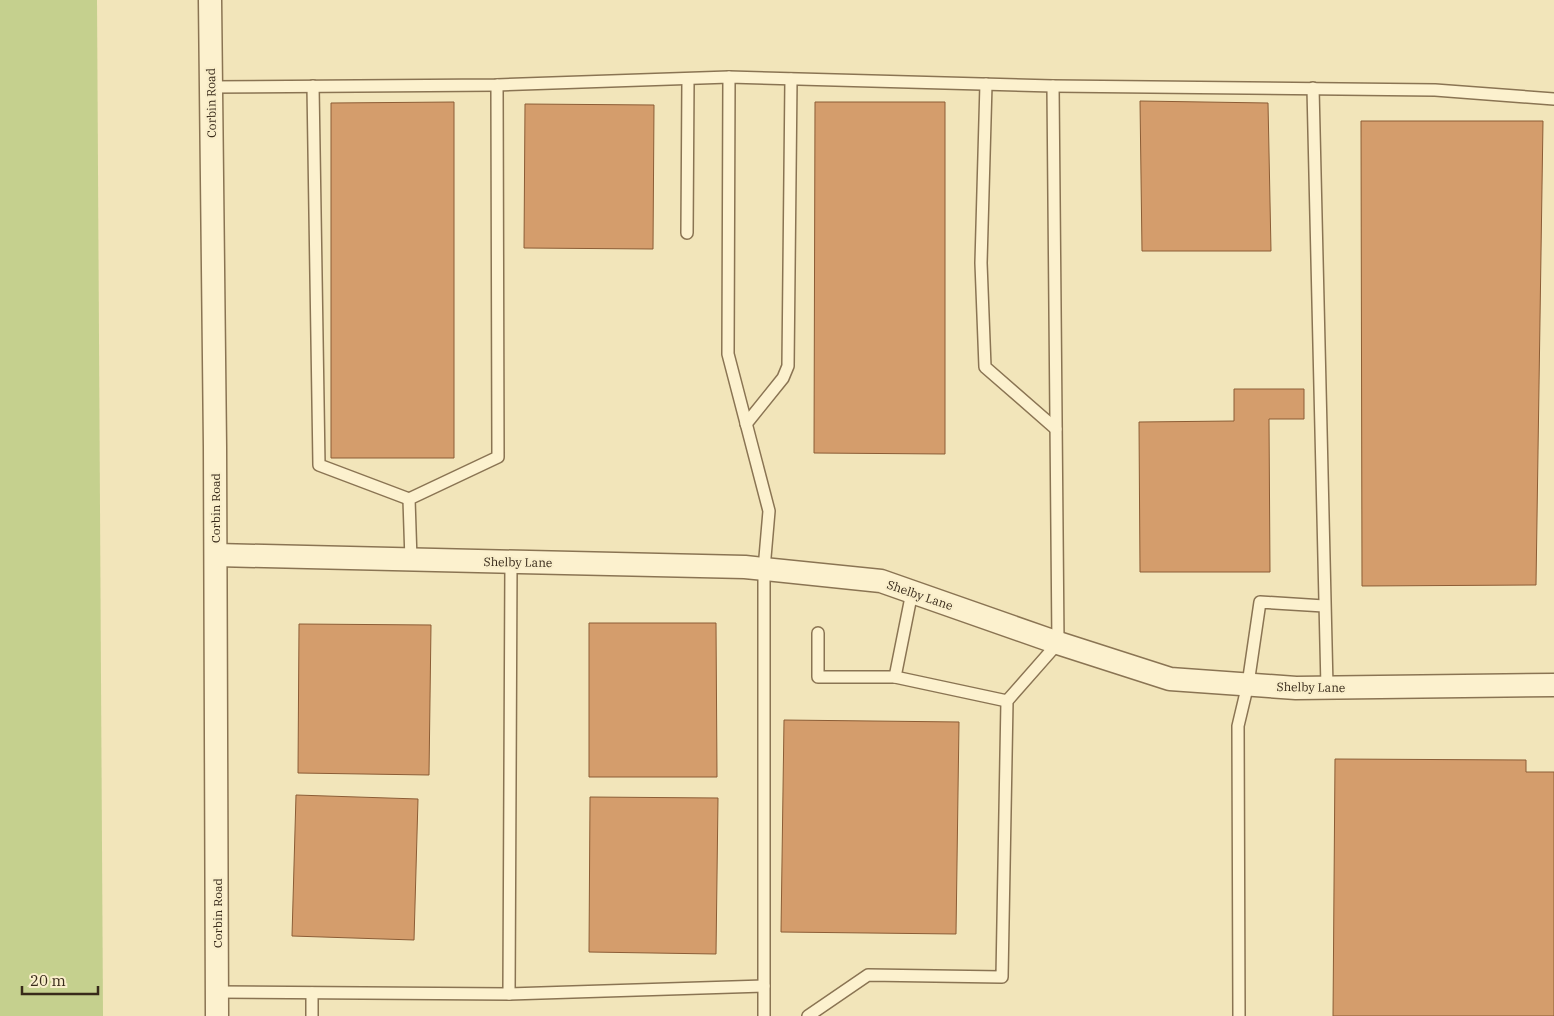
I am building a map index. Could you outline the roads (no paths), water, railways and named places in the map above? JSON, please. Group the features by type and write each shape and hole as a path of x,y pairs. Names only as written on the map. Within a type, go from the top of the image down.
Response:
{"street":[{"name":"Corbin Road","path":"210,0 216,555 217,1016"},
{"name":"Shelby Lane","path":"216,555 764,570 881,581 1058,643 1170,679 1296,688 1554,685"}],"lane":[{"path":"210,87 497,85 730,78 1053,86 1435,90 1554,99"},
{"path":"730,78 728,354 769,510 764,570 764,1016"},
{"path":"687,233 688,79"},
{"path":"746,424 784,378 788,366 791,79"},
{"path":"986,84 981,263 985,367 1056,430"},
{"path":"313,86 319,465 409,499 498,457 497,85"},
{"path":"808,1016 868,975 1002,977 1007,700 1058,643 1053,86"},
{"path":"1313,88 1327,687"},
{"path":"409,499 411,560"},
{"path":"509,994 511,562"},
{"path":"895,677 912,592"},
{"path":"1239,1016 1238,726 1248,684 1260,602 1324,606"},
{"path":"818,633 818,677 895,677 1007,700"},
{"path":"217,992 509,994 764,986"},
{"path":"312,993 312,1016"}]}
